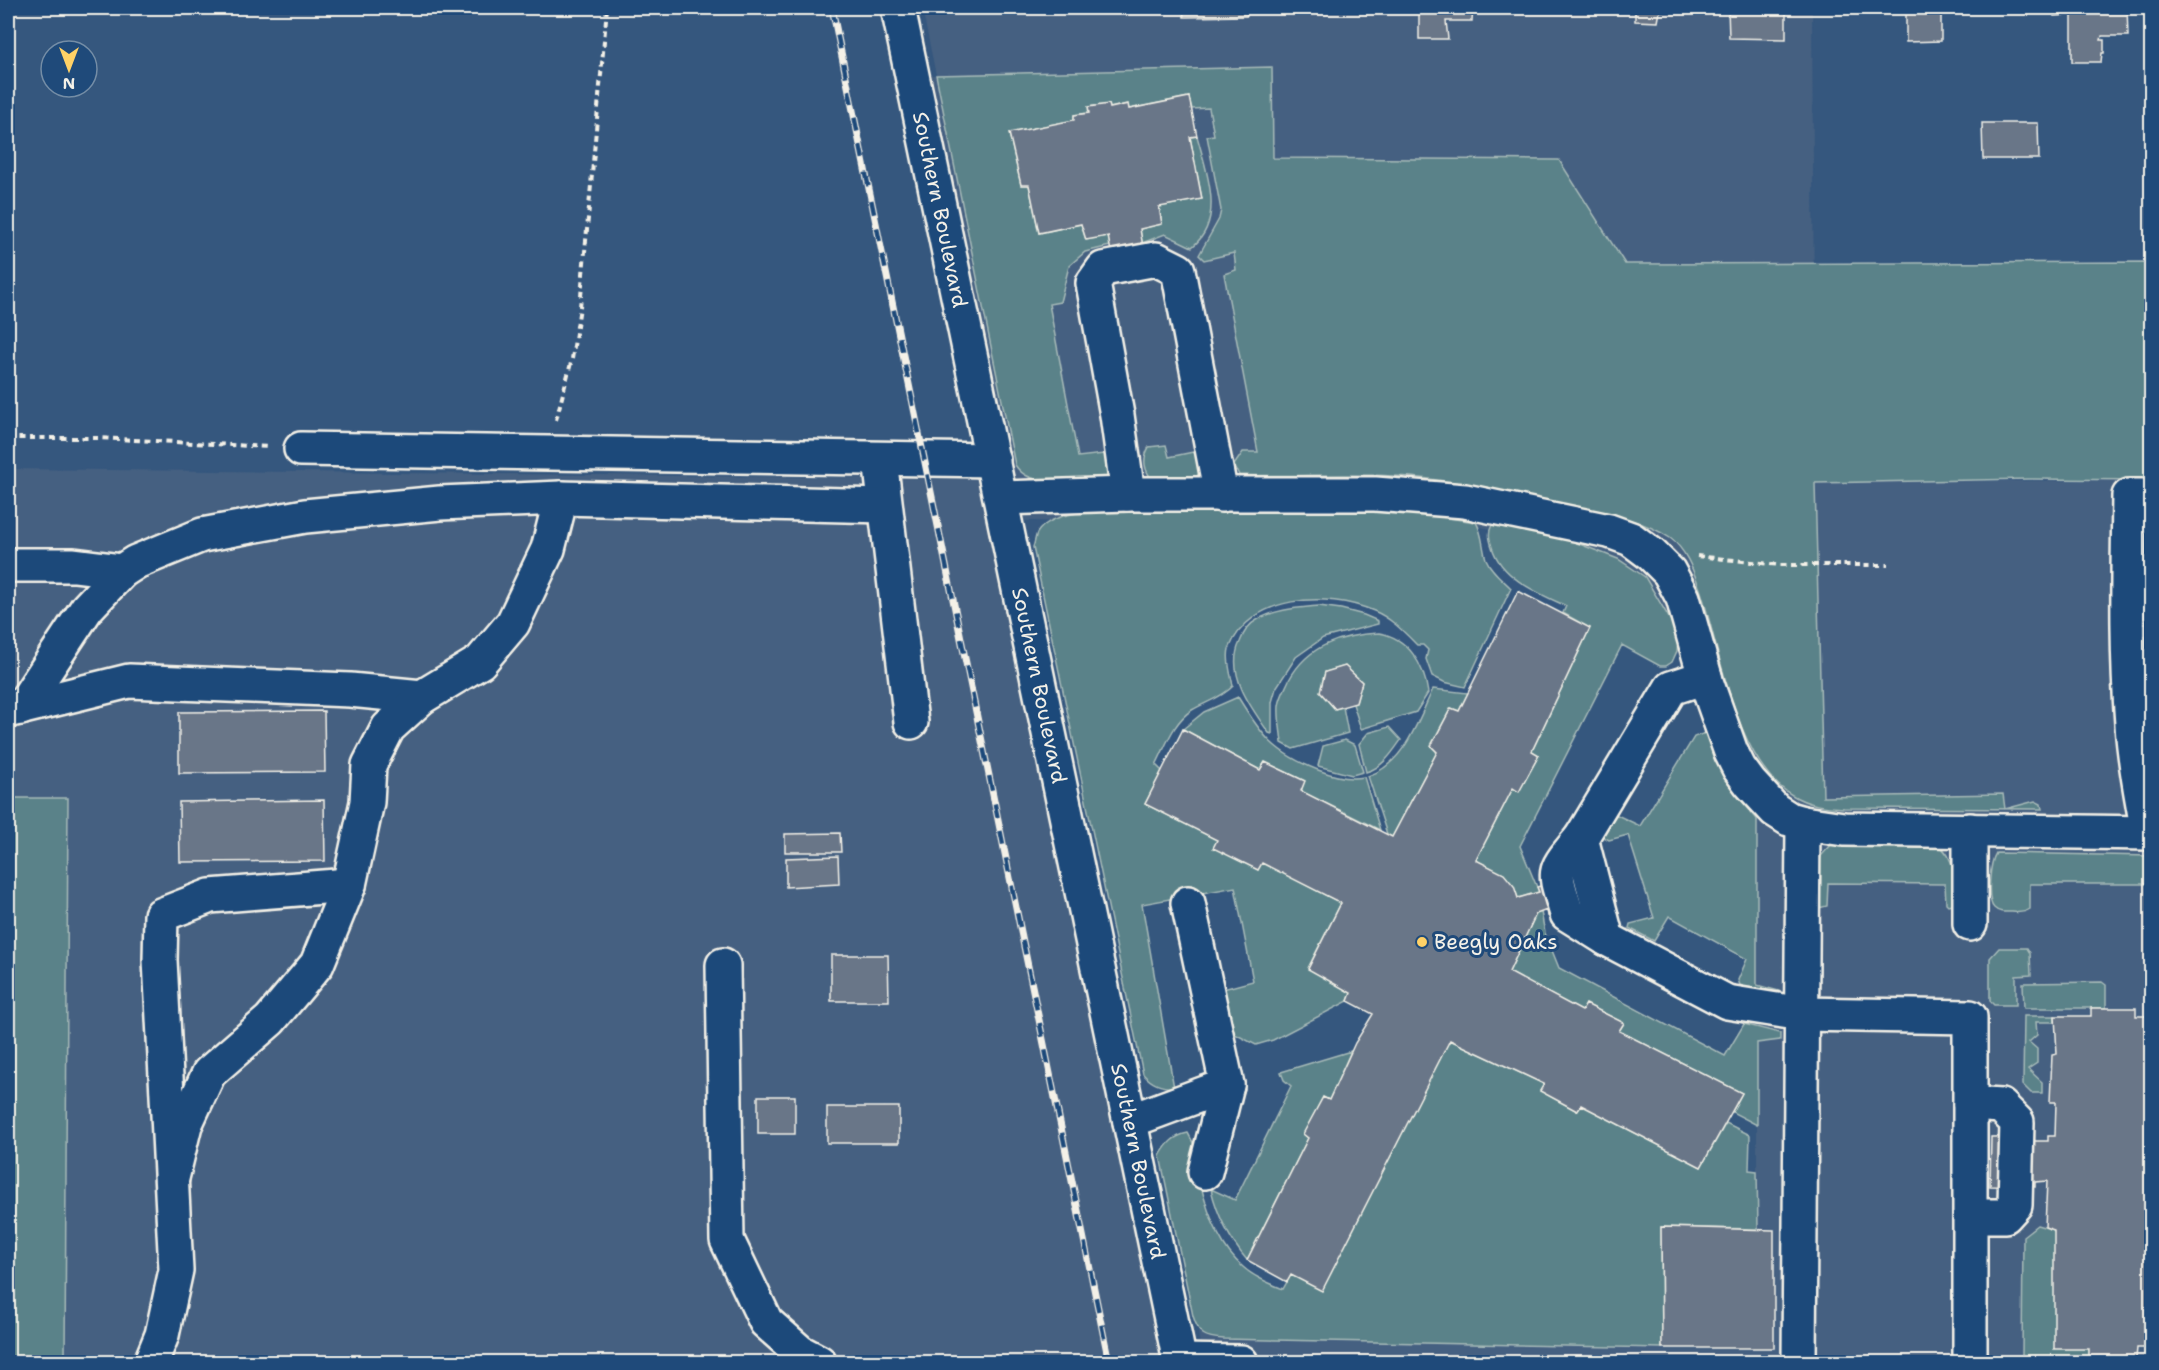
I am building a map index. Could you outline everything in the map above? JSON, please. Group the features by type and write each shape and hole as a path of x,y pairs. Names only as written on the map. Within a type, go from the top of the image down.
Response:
{"street":[{"name":"Southern Boulevard","path":"898,8 1180,1362"},
{"path":"1128,494 1117,415 1093,283 1103,269 1156,259 1178,270 1221,495"},
{"path":"301,449 993,460"},
{"path":"880,459 911,722"},
{"path":"1001,498 1128,494 1375,494 1465,501 1609,531 1631,539 1669,572 1683,598 1706,677 1738,768 1775,810 1789,819 1844,829 2150,833 2132,727 2128,657 2128,526 2129,496 2151,496"},
{"path":"14,710 87,608 122,571 136,562 202,535 306,516 440,503 561,498 885,506"},
{"path":"172,1178 185,1125 209,1073 270,1020 317,964 349,885 367,802 369,765 388,728 422,697 480,662 513,623 548,549 561,498"},
{"path":"8,565 74,564 122,571"},
{"path":"1706,677 1671,688 1581,838 1607,939 1727,1002 1802,1014 1970,1017 1970,1362"},
{"path":"14,710 129,681 350,690 422,697"},
{"path":"1799,1362 1803,823"},
{"path":"1970,830 1970,924"},
{"path":"150,1362 162,1335 176,1269 160,960 161,915 210,897 349,885"},
{"path":"1188,903 1227,1085 1205,1172"},
{"path":"723,965 727,1240 766,1322 800,1352 819,1362"},
{"path":"1130,1121 1227,1085"},
{"path":"1970,1104 2001,1106 2017,1122 2015,1205 2005,1216 1970,1216"},
{"path":"1180,1362 1241,1362"}],"path":[{"path":"548,453 572,359 580,307 608,8"},
{"path":"8,438 98,438 301,449"},
{"path":"1660,563 1686,555 1780,564 1888,565"}],"shaded area":[{"path":"922,8 1812,8 1815,482 2151,480 2151,1362 1202,1362 1198,1331 1214,1338 1224,1339 1662,1348 1661,1227 1757,1229 1757,819 1732,789 1717,760 1664,616 1564,541 1414,516 1064,522 1005,520 1180,1362 65,1362 68,799 8,798 8,469 996,479 911,76 936,75"}],"green space":[{"path":"1272,67 1273,158 1559,160 1625,264 2151,262 2151,480 2029,479 1815,483 1823,797 2003,794 2005,809 1837,808 1810,803 1792,795 1773,779 1757,758 1733,703 1701,592 1689,562 1676,543 1659,531 1607,514 1480,487 1415,477 1239,475 1234,465 1243,452 1258,452 1224,274 1236,270 1234,253 1204,260 1199,255 1219,219 1221,210 1207,136 1214,135 1209,108 1192,109 1189,97 1129,109 1127,104 1110,108 1109,104 1089,107 1089,113 1074,115 1074,120 1009,133 1021,185 1029,185 1039,233 1081,224 1086,240 1108,236 1110,246 1085,252 1069,266 1060,302 1049,304 1078,457 1104,454 1110,457 1113,474 1105,481 1041,480 1029,477 1020,471 1015,465 936,75"},
{"path":"1197,136 1211,194 1208,223 1202,236 1192,247 1165,234 1142,243 1140,229 1162,224 1159,207 1202,199 1190,137"},
{"path":"1166,445 1169,457 1193,452 1199,456 1200,472 1195,479 1153,480 1146,469 1147,451 1149,447"},
{"path":"1285,510 1413,513 1476,522 1488,563 1511,588 1465,687 1444,682 1432,676 1426,659 1428,650 1423,645 1417,645 1386,617 1355,605 1313,600 1292,602 1254,617 1239,631 1228,653 1233,686 1192,710 1180,721 1156,765 1162,771 1145,804 1217,840 1214,847 1258,870 1262,863 1341,903 1308,968 1351,993 1348,1001 1273,1040 1256,1045 1231,1032 1223,989 1253,981 1235,887 1142,904 1174,1088 1165,1087 1143,1074 1033,547 1037,533 1046,524 1058,518 1090,511"},
{"path":"1492,525 1564,538 1618,559 1645,577 1671,621 1678,642 1672,662 1666,666 1660,666 1622,645 1520,846 1539,892 1518,898 1507,879 1476,860 1513,788 1519,791 1539,755 1532,751 1590,628 1563,613 1566,606 1522,583 1503,567 1491,544 1489,533"},
{"path":"1319,606 1364,615 1378,621 1378,624 1323,638 1296,657 1276,688 1272,702 1272,734 1269,733 1248,701 1238,678 1236,654 1240,642 1249,627 1264,616"},
{"path":"1379,633 1390,636 1407,647 1419,663 1428,693 1416,712 1361,729 1353,704 1356,703 1362,682 1345,666 1325,672 1320,692 1335,709 1343,707 1348,733 1293,749 1282,743 1280,703 1289,680 1297,668 1316,650 1327,644 1352,636"},
{"path":"1433,689 1468,693 1459,711 1451,708 1431,745 1437,752 1392,837 1387,834 1368,776 1392,762 1401,751 1416,727"},
{"path":"1238,697 1262,733 1290,757 1335,776 1364,777 1380,830 1301,791 1304,781 1265,762 1260,770 1183,729 1204,712"},
{"path":"1389,727 1401,740 1382,764 1366,772 1359,744 1368,733"},
{"path":"1708,732 1717,760 1732,789 1757,819 1757,985 1779,991 1779,995 1772,998 1740,985 1738,980 1747,959 1669,916 1654,941 1629,928 1630,924 1654,918 1628,835 1609,840 1602,836 1615,814 1640,826 1694,737"},
{"path":"1345,740 1355,745 1363,772 1352,775 1318,766 1323,746"},
{"path":"8,798 68,798 65,1362 8,1362"},
{"path":"2035,801 2041,804 2042,809 2006,809"},
{"path":"1832,844 1938,845 1949,856 1952,864 1953,904 1946,903 1945,884 1828,883 1827,906 1819,908 1816,904 1818,869 1821,856"},
{"path":"1996,853 2151,856 2151,884 2030,884 2030,909 2021,912 2000,911 1994,908 1990,897 1991,872"},
{"path":"1541,912 1545,933 1559,968 1725,1056 1744,1024 1780,1033 1780,1040 1757,1043 1757,1125 1732,1112 1742,1093 1619,1031 1624,1023 1586,1004 1582,1011 1509,972 1536,914"},
{"path":"1999,948 2027,948 2030,953 2031,975 2016,976 2016,1005 1994,1005 1990,1001 1990,958"},
{"path":"2102,982 2106,985 2106,1008 2024,1008 2023,983"},
{"path":"2024,1016 2055,1016 2055,1022 2036,1022 2037,1035 2029,1042 2037,1049 2037,1063 2028,1069 2042,1082 2042,1093 2031,1093 2023,1085"},
{"path":"1450,1040 1544,1084 1540,1091 1577,1111 1581,1105 1701,1167 1726,1123 1750,1135 1749,1170 1757,1171 1758,1229 1661,1227 1662,1348 1224,1339 1212,1338 1203,1334 1193,1316 1160,1156 1168,1144 1175,1138 1188,1133 1196,1151 1206,1205 1227,1249 1247,1271 1283,1289"},
{"path":"1351,1051 1329,1100 1323,1097 1304,1134 1308,1138 1247,1260 1225,1226 1211,1189 1235,1200 1291,1086 1284,1080 1281,1072"},
{"path":"2037,1225 2054,1230 2089,1349 2089,1358 2022,1358 2023,1236"}],"building":[{"path":"1183,8 1247,8 1247,16 1184,17"},
{"path":"1419,8 1473,8 1472,21 1446,21 1448,39 1419,39"},
{"path":"1635,8 1680,8 1680,12 1660,11 1658,22 1635,21"},
{"path":"1728,8 1786,8 1786,39 1729,38"},
{"path":"1883,8 1941,8 1941,41 1906,42 1906,12 1883,11"},
{"path":"2054,8 2127,8 2128,36 2102,36 2104,53 2102,53 2101,62 2072,62 2072,15 2054,16"},
{"path":"1189,97 1197,136 1190,137 1202,199 1159,207 1162,224 1140,229 1143,247 1111,252 1108,236 1086,240 1081,224 1039,233 1029,185 1021,185 1009,133 1074,120 1074,115 1089,113 1088,107 1109,104 1110,108 1128,104 1129,109"},
{"path":"1982,123 2038,123 2039,159 1983,159"},
{"name":"Beegly Oaks","path":"1518,591 1590,628 1532,751 1539,755 1519,792 1513,788 1476,860 1504,874 1514,886 1518,898 1539,892 1537,887 1574,876 1583,905 1548,916 1547,910 1536,914 1509,972 1582,1011 1586,1004 1624,1023 1619,1031 1742,1093 1701,1167 1581,1105 1577,1111 1540,1091 1544,1084 1450,1040 1322,1291 1291,1275 1287,1282 1247,1260 1308,1138 1303,1134 1323,1097 1329,1100 1355,1043 1373,1014 1348,1001 1351,993 1308,969 1341,903 1262,863 1258,870 1213,848 1217,840 1145,804 1183,729 1260,770 1265,762 1305,781 1301,791 1392,837 1437,752 1431,746 1451,708 1459,711"},
{"path":"1345,666 1362,682 1356,703 1335,709 1320,692 1325,672"},
{"path":"324,711 325,772 179,773 179,712"},
{"path":"324,800 325,861 180,862 179,802"},
{"path":"840,833 841,852 785,852 785,834"},
{"path":"838,856 839,884 786,887 786,858"},
{"path":"831,955 888,955 889,1001 831,1001"},
{"path":"2091,1008 2136,1008 2136,1016 2152,1016 2152,1348 2137,1348 2136,1358 2089,1358 2089,1349 2054,1349 2054,1230 2045,1227 2047,1181 2035,1182 2035,1187 1990,1186 1991,1137 2032,1136 2035,1141 2048,1141 2048,1136 2055,1136 2056,1102 2050,1102 2052,1055 2057,1054 2055,1016 2091,1016"},
{"path":"758,1096 795,1096 795,1134 758,1134"},
{"path":"827,1107 899,1107 899,1143 827,1143"},
{"path":"1661,1227 1774,1230 1774,1348 1662,1348"}],"railway":[{"path":"832,8 1109,1362"}],"place":[{"name":"Beegly Oaks","path":"1422,942"}]}
